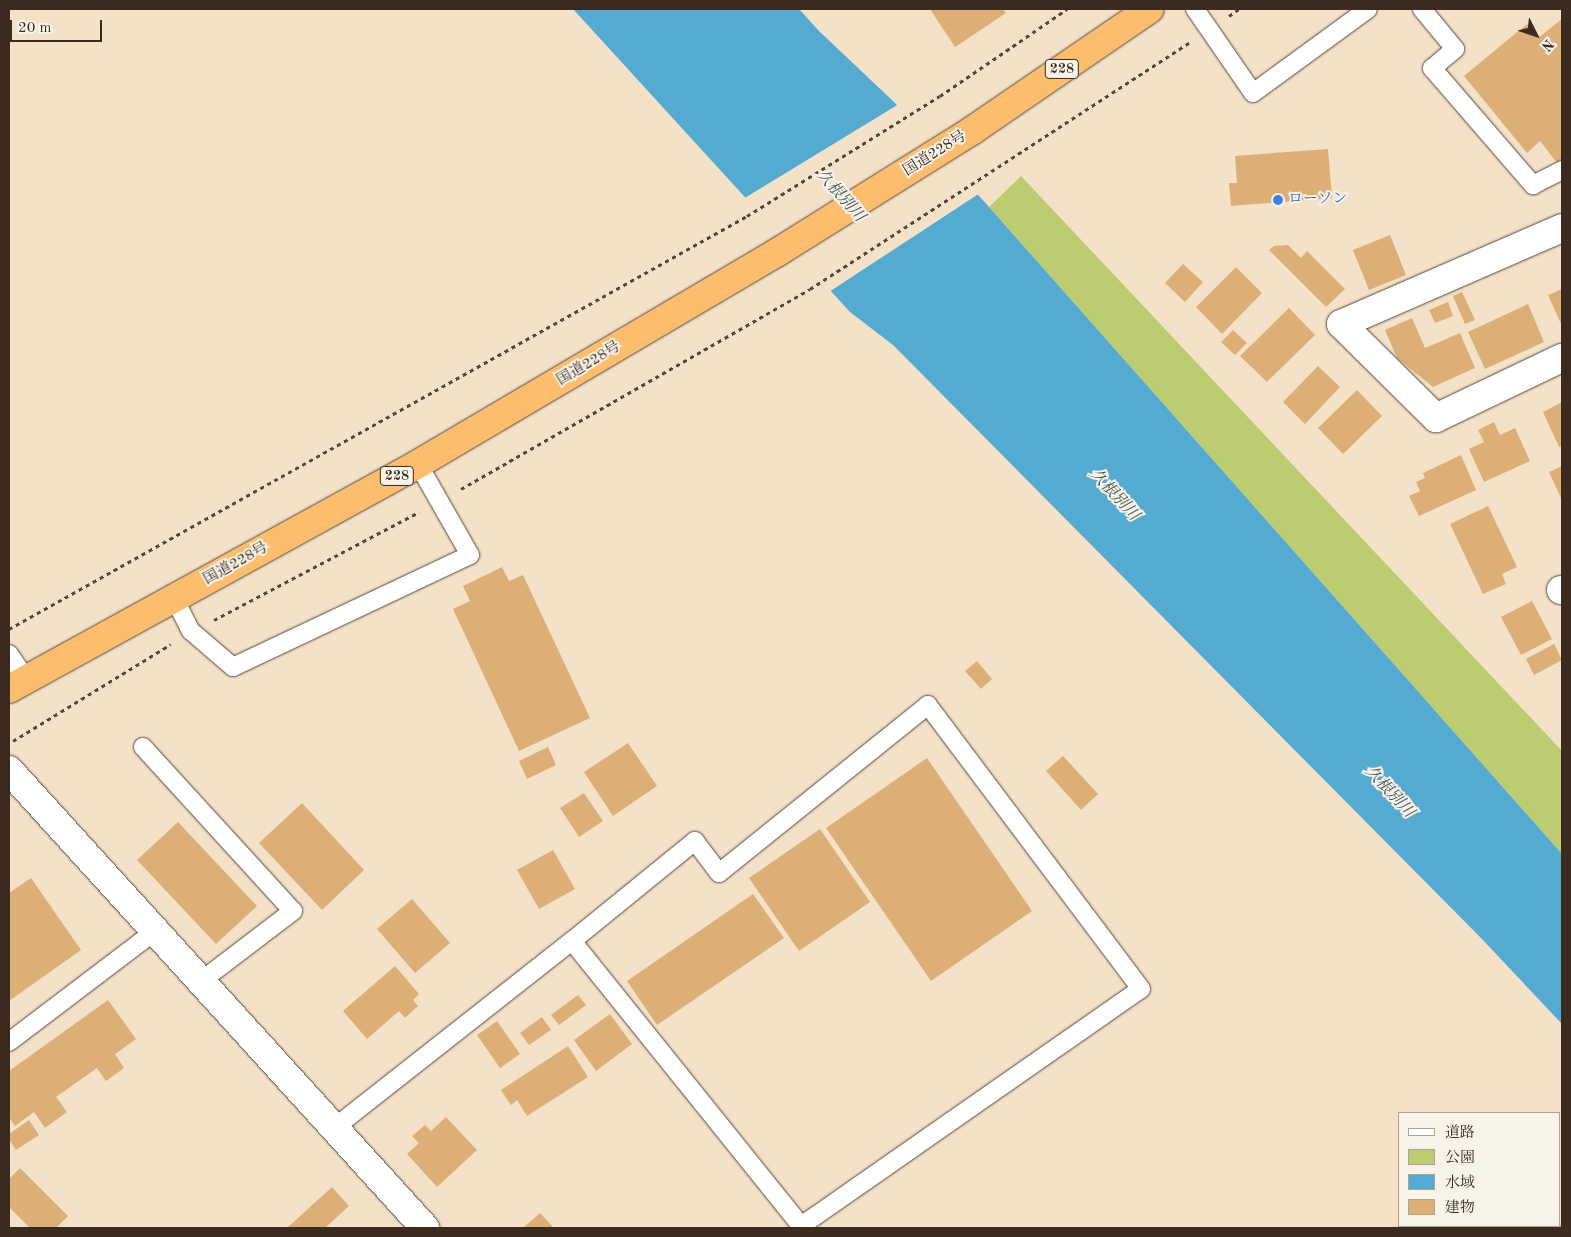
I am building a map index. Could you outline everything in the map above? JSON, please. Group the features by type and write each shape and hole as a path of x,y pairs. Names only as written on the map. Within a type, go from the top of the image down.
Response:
{"highway":[{"name":"国道228号","path":"18,684 418,464 778,252 973,130 1150,9"}],"street":[{"path":"1562,228 1341,324 1436,418 1562,358"},
{"path":"9,770 425,1228"}],"lane":[{"path":"1195,9 1253,93 1361,11"},
{"path":"1422,9 1455,49 1432,68 1533,185 1562,170"},
{"path":"174,598 191,631 233,667 470,555 418,464"},
{"path":"9,654 18,684"},
{"path":"334,1128 695,842 719,873 928,705 1141,989 802,1226 572,941"},
{"path":"144,748 293,911 201,981"},
{"path":"9,1042 156,931"}],"path":[{"path":"9,630 747,216 940,96 1067,9"},
{"path":"9,744 191,631 440,501 810,289 1239,9"}],"green space":[{"path":"1021,176 1562,751 1562,854 989,207"}],"water":[{"name":"久根別川","path":"573,9 799,9 819,31 894,102 1562,854 1562,1024 1480,937 893,345 850,312"}],"pier":[{"path":"899,104 980,193 829,292 743,199"}],"building":[{"path":"930,9 1003,9 1006,13 955,47"},
{"path":"1562,19 1562,161 1558,164 1540,141 1527,153 1464,76 1527,24 1538,38"},
{"path":"1328,149 1332,198 1231,206 1229,183 1237,183 1235,156"},
{"path":"1390,235 1406,275 1369,290 1353,250"},
{"path":"1288,245 1301,258 1307,251 1345,289 1326,307 1269,250 1274,246"},
{"path":"1183,264 1203,282 1185,302 1165,283"},
{"path":"1236,267 1262,293 1222,334 1196,307"},
{"path":"1562,289 1562,326 1548,295"},
{"path":"1462,292 1475,320 1465,324 1453,296"},
{"path":"1448,302 1453,316 1435,323 1429,310"},
{"path":"1528,304 1544,342 1485,369 1468,332"},
{"path":"1289,308 1315,335 1267,382 1240,356"},
{"path":"1412,318 1425,348 1460,333 1475,368 1433,387 1397,358 1385,330"},
{"path":"1233,330 1247,343 1235,355 1221,342"},
{"path":"1318,366 1340,387 1305,424 1283,402"},
{"path":"1357,390 1382,416 1343,454 1318,428"},
{"path":"1562,402 1562,446 1559,447 1543,412"},
{"path":"1494,422 1500,435 1515,428 1530,461 1484,482 1469,449 1484,442 1478,430"},
{"path":"1461,455 1476,490 1419,516 1409,496 1420,491 1416,482 1425,478 1423,473"},
{"path":"1562,466 1562,500 1549,472"},
{"path":"1488,506 1517,567 1502,574 1506,584 1483,594 1450,524"},
{"path":"502,567 509,581 523,575 590,718 519,751 453,609 470,601 463,586"},
{"path":"1532,601 1552,639 1521,655 1501,617"},
{"path":"1554,644 1562,660 1534,675 1526,659"},
{"path":"977,661 992,679 981,689 965,671"},
{"path":"628,743 657,786 613,816 584,772"},
{"path":"548,747 556,765 527,779 519,761"},
{"path":"1063,756 1098,794 1081,810 1046,771"},
{"path":"927,758 1032,911 931,981 826,828"},
{"path":"584,793 603,821 579,837 560,808"},
{"path":"302,803 364,870 322,910 259,843"},
{"path":"178,822 257,906 216,944 137,860"},
{"path":"820,829 870,902 799,951 749,878"},
{"path":"553,850 575,889 539,909 517,870"},
{"path":"31,878 81,950 9,1001 9,893"},
{"path":"753,894 784,938 657,1025 627,981"},
{"path":"412,899 450,943 415,973 377,929"},
{"path":"395,966 419,994 413,1000 418,1006 405,1018 399,1011 367,1039 343,1011"},
{"path":"578,995 586,1005 559,1025 551,1015"},
{"path":"108,1000 136,1039 115,1054 124,1068 106,1081 97,1068 56,1097 67,1112 45,1128 34,1112 15,1126 9,1117 9,1071"},
{"path":"610,1014 632,1044 596,1071 574,1040"},
{"path":"542,1017 551,1030 529,1045 520,1033"},
{"path":"497,1021 520,1054 500,1068 477,1035"},
{"path":"568,1046 588,1077 527,1116 517,1100 511,1105 501,1090"},
{"path":"446,1117 477,1150 437,1187 407,1154 419,1143 412,1136 425,1125 431,1131"},
{"path":"29,1120 39,1135 16,1150 9,1139 9,1134"},
{"path":"20,1168 68,1216 56,1228 30,1228 9,1207 9,1179"},
{"path":"332,1187 349,1206 325,1228 287,1228"},
{"path":"540,1213 554,1228 523,1228"},
{"path":"1561,1226 1562,1228 1531,1228"}],"place":[{"name":"ローソン","path":"1278,200"}]}
